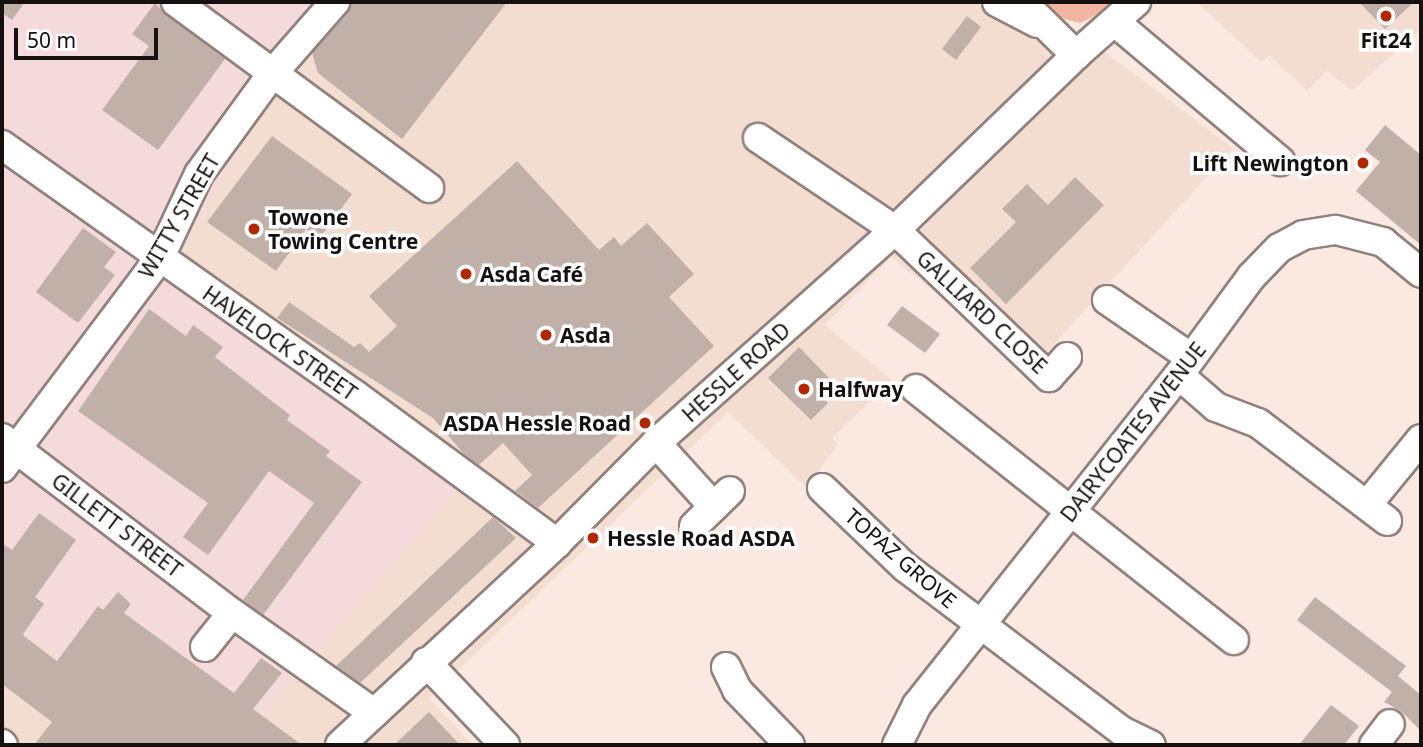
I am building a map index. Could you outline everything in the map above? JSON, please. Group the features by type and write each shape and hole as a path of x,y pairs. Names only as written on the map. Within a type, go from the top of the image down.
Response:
{"street":[{"path":"176,2 429,188"},
{"name":"WITTY STREET","path":"6,451 159,259 198,174 272,74 335,2"},
{"path":"997,2 1043,25"},
{"path":"1022,2 1076,55"},
{"name":"HESSLE ROAD","path":"340,745 557,542 656,443 895,230 1076,55 1136,2"},
{"path":"1115,22 1280,161"},
{"path":"758,138 895,230"},
{"name":"HAVELOCK STREET","path":"2,145 159,259 354,394 557,542"},
{"name":"GALLIARD CLOSE","path":"895,230 1049,377 1067,357"},
{"name":"DAIRYCOATES AVENUE","path":"897,745 917,705 1185,366 1251,277 1279,248 1303,235 1336,230 1383,242 1421,273"},
{"path":"1107,300 1185,366 1216,407 1258,423 1377,513 1421,439"},
{"path":"916,389 1234,640"},
{"path":"656,443 713,508"},
{"name":"GILLETT STREET","path":"6,451 374,713"},
{"name":"TOPAZ GROVE","path":"822,488 905,567 1122,731 1151,745"},
{"path":"205,647 232,614"},
{"path":"426,662 505,745"},
{"path":"726,667 737,690 790,745"}],"shaded area":[{"path":"2,2 342,2 286,73 175,259 459,487 235,745 178,745 2,616"},
{"path":"342,2 1043,2 1058,17 1233,148 1031,369 891,257 825,325 892,380 832,438 838,445 806,487 728,412 429,698 473,745 235,745 459,487 174,259 286,73"},
{"path":"1043,2 1110,2 1098,14 1080,23 1058,17"},
{"path":"1197,2 1421,2 1421,29 1352,91 1327,71 1307,91 1269,55 1261,62"},
{"path":"2,616 178,745 2,745"}],"building":[{"path":"2,2 25,2 12,20 2,13"},
{"path":"352,2 507,2 402,139 318,73 312,53 348,13"},
{"name":"Fit24","path":"1359,2 1414,2 1385,29"},
{"path":"155,3 166,15 225,59 158,150 102,110 149,46 132,34"},
{"path":"967,16 981,27 956,60 942,49"},
{"path":"1385,125 1421,155 1421,245 1356,191 1380,162 1365,150"},
{"path":"272,136 352,194 319,239 306,229 276,271 207,222"},
{"name":"Asda","path":"517,161 599,250 614,237 621,246 647,223 694,274 669,297 714,346 538,508 515,491 532,475 503,443 479,465 464,454 433,418 277,318 289,302 354,347 360,343 369,352 397,326 369,296"},
{"path":"1075,177 1104,205 1006,304 970,268 1016,222 1002,209 1027,184 1048,205"},
{"path":"83,228 116,252 104,267 115,275 78,323 36,292"},
{"path":"902,306 940,334 925,353 887,325"},
{"path":"149,309 186,336 193,325 223,347 215,357 290,415 287,420 330,451 326,456 362,482 263,615 243,600 314,503 269,471 208,555 183,537 208,503 78,411"},
{"name":"Halfway","path":"799,347 834,383 821,396 828,403 811,420 768,378"},
{"path":"39,513 76,540 35,597 44,604 23,634 25,637 57,661 98,606 103,610 118,592 131,604 124,613 234,693 261,658 282,673 253,709 302,745 34,745 52,722 2,684 2,543 12,550"},
{"path":"493,517 516,538 360,683 336,666"},
{"path":"1315,597 1406,666 1398,676 1421,695 1421,731 1401,711 1384,702 1392,692 1297,620"},
{"path":"1331,705 1359,726 1344,745 1299,745"},
{"path":"429,712 460,745 394,745"}],"place":[{"name":"Fit24","path":"1386,16"},
{"name":"Lift Newington","path":"1363,163"},
{"name":"Towone Towing Centre","path":"254,229"},
{"name":"Asda Café","path":"466,274"},
{"name":"Asda","path":"546,335"},
{"name":"Halfway","path":"804,389"},
{"name":"ASDA Hessle Road","path":"645,423"},
{"name":"Hessle Road ASDA","path":"593,538"}]}
